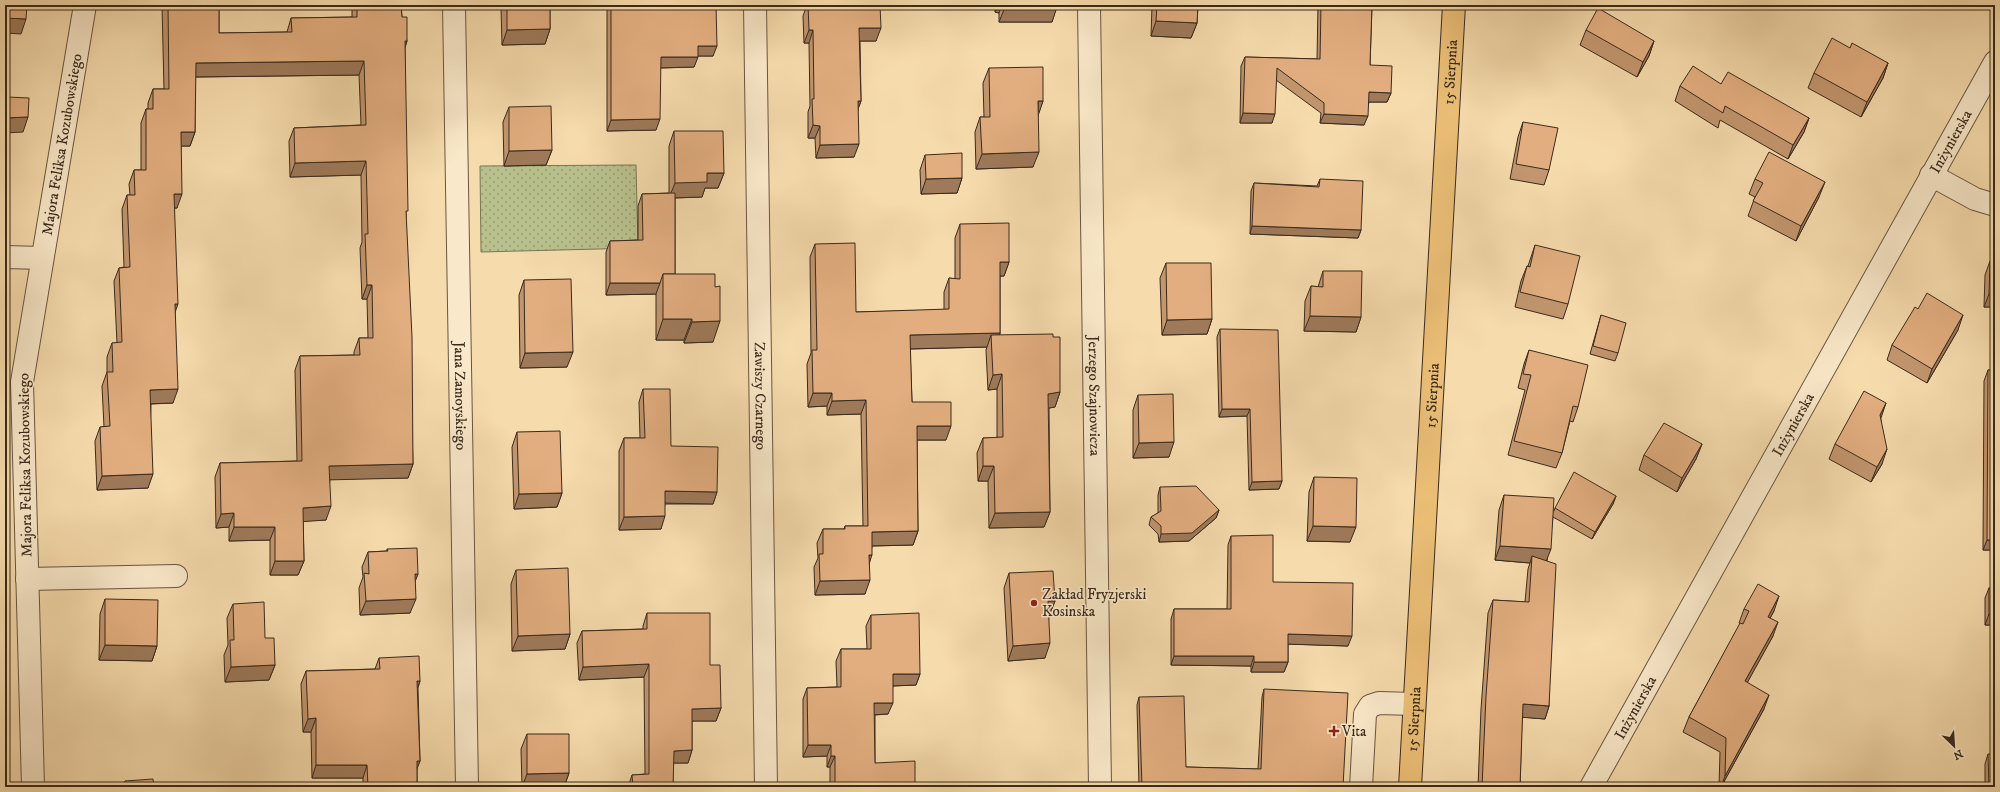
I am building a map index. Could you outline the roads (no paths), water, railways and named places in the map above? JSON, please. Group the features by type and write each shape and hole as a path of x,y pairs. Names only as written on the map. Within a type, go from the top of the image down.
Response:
{"main road":[{"name":"15 Sierpnia","path":"1410,787 1454,5"}],"street":[{"name":"Majora Feliksa Kozubowskiego","path":"33,787 22,382 85,5"},
{"name":"Jana Zamoyskiego","path":"454,5 467,787"},
{"name":"Zawiszy Czarnego","path":"755,5 766,787"},
{"name":"Jerzego Szajnowicza","path":"1089,5 1100,787"},
{"name":"Inżynierska","path":"1590,787 1995,62"},
{"path":"1931,175 1976,199 1995,205"},
{"path":"5,257 42,258"},
{"path":"27,579 176,576"},
{"path":"1361,787 1365,714 1370,706 1379,703 1414,704"}],"place":[{"name":"Zakład Fryzjerski Kosinska","path":"1034,603"},
{"name":"Vita","path":"1334,731"}]}
